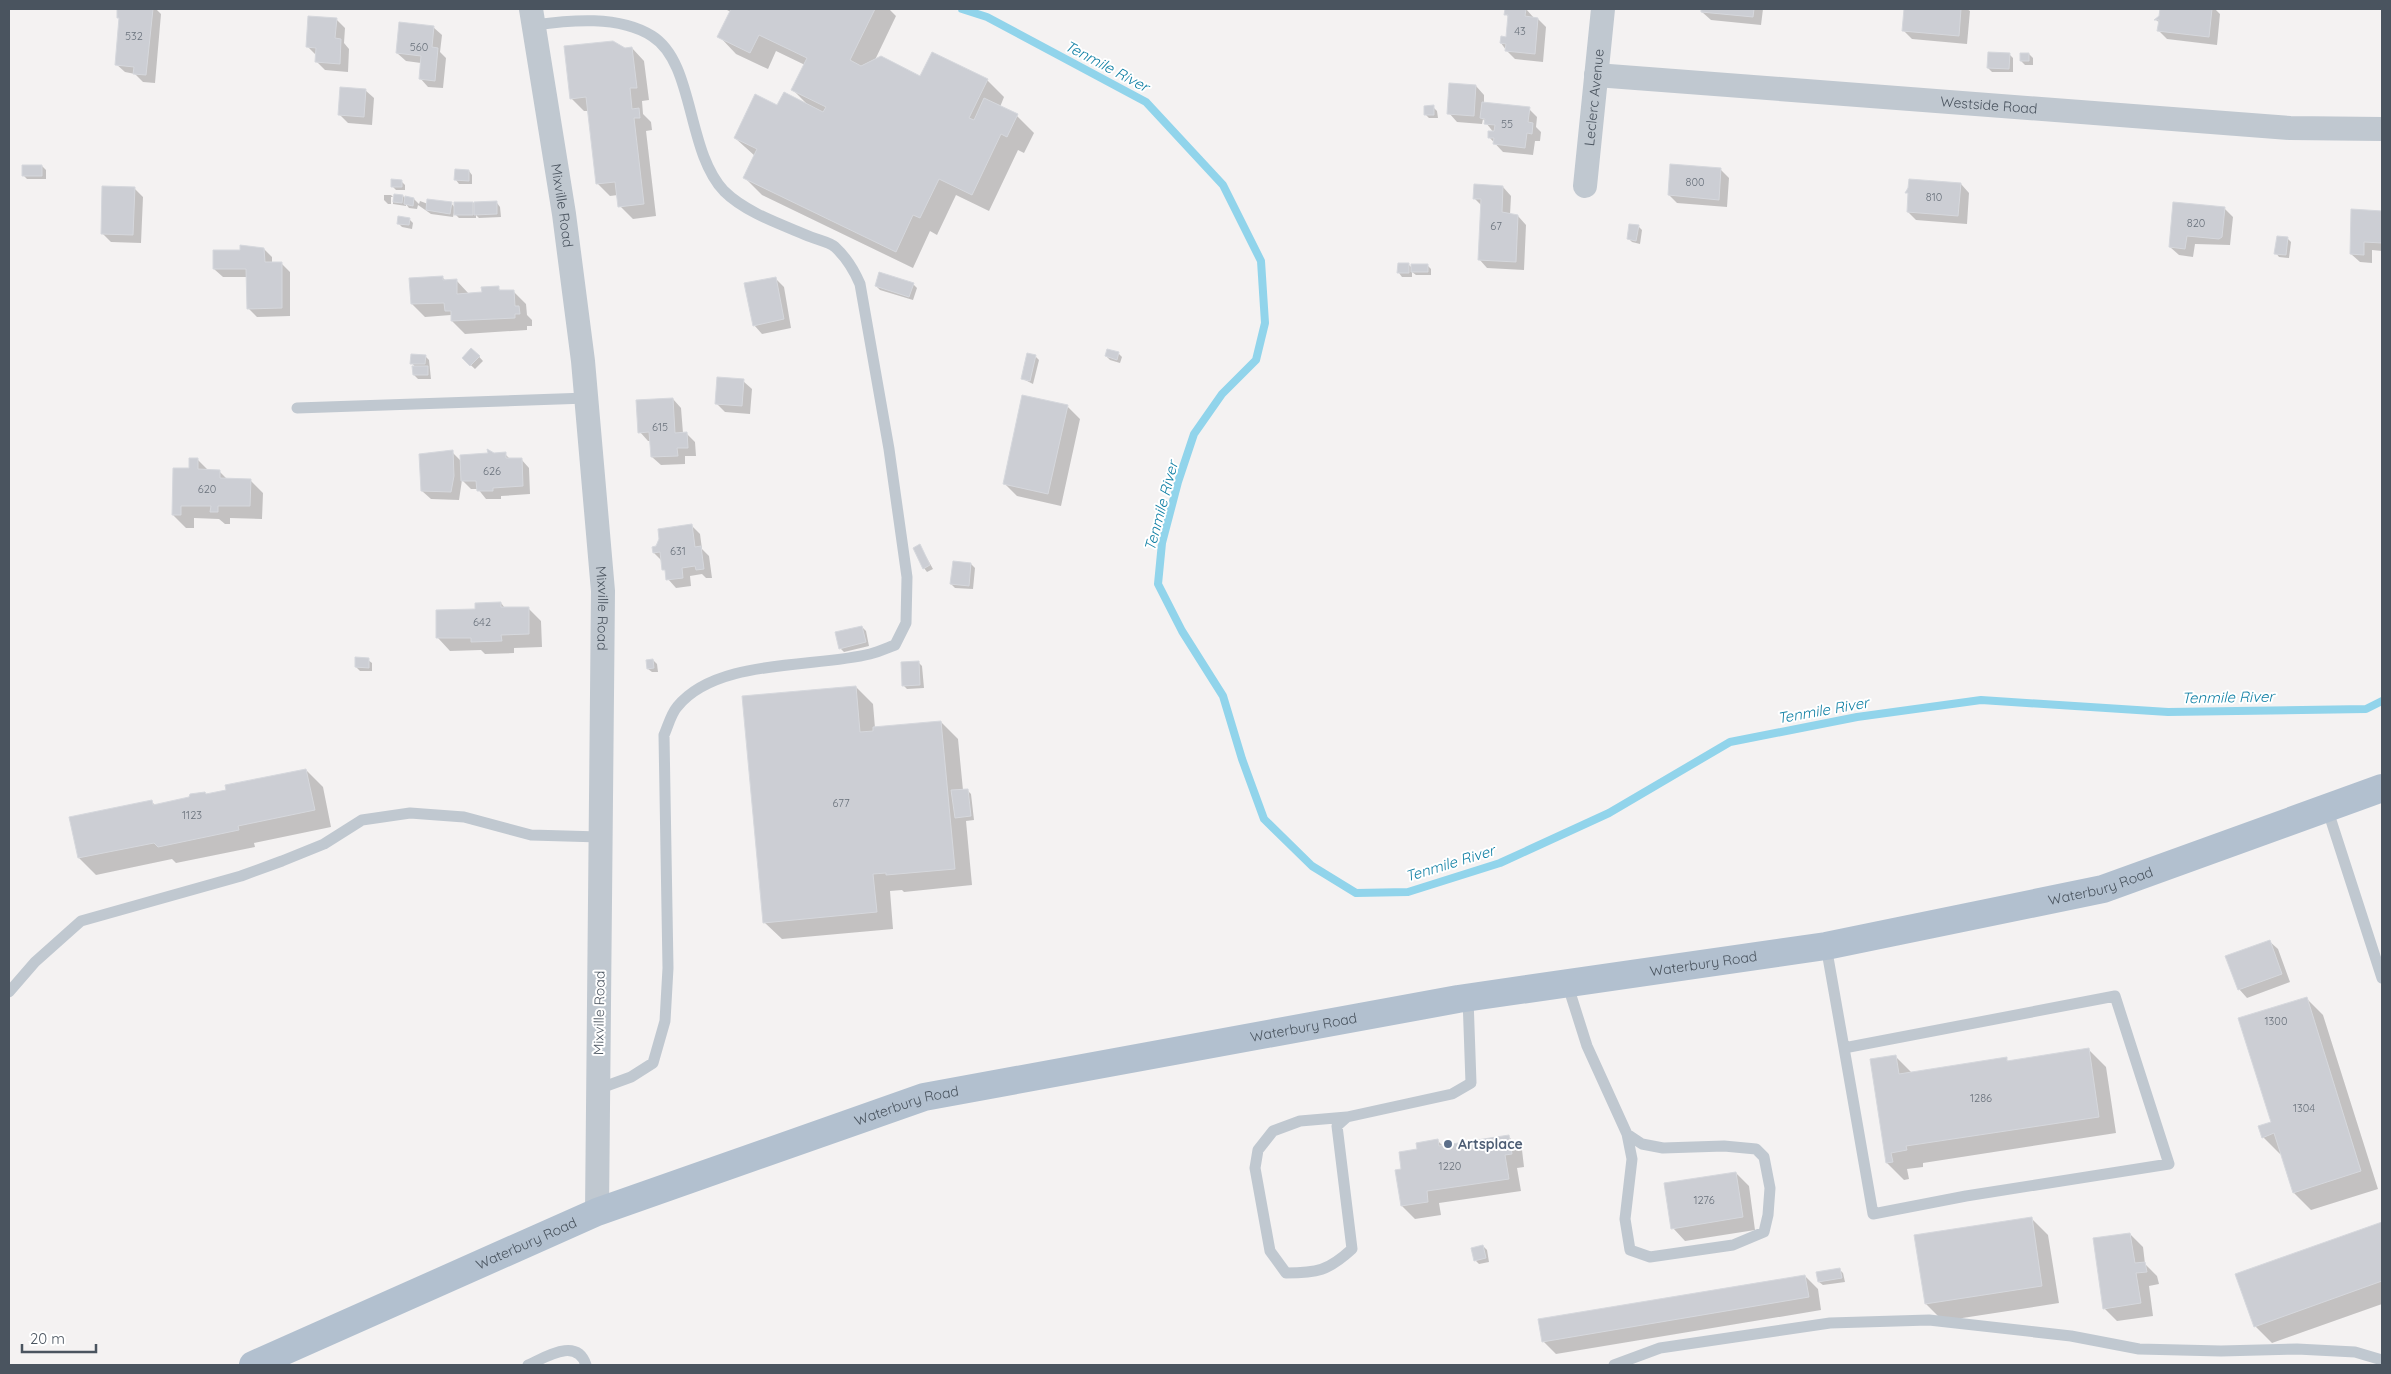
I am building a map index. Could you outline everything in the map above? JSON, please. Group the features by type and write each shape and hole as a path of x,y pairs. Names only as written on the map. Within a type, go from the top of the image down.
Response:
{"main road":[{"name":"Waterbury Road","path":"266,1363 597,1212 924,1097 1468,998 1826,946 2103,889 2382,788"}],"street":[{"name":"Leclerc Avenue","path":"1585,186 1603,9"},
{"name":"Mixville Road","path":"532,17 564,214 587,398 602,591 597,1212"},
{"name":"Westside Road","path":"1596,75 2290,128 2382,129"}],"lane":[{"path":"532,17 623,25 651,35 668,48 679,74 703,158 724,190 745,207 834,246 852,266 862,294 889,449 907,577 906,623 895,644 870,654 769,667 728,676 697,689 676,707 664,735 668,968 664,1021 653,1063 631,1077 598,1089"},
{"path":"297,408 587,398"},
{"path":"2327,808 2382,978"},
{"path":"9,992 35,962 81,921 241,876 324,844 362,820 410,813 464,817 531,835 600,837"},
{"path":"1826,946 1873,1214 1966,1196 2170,1164 2115,996 1844,1048"},
{"path":"1567,983 1587,1046 1627,1134 1632,1159 1626,1219 1630,1250 1650,1257 1733,1246 1764,1232 1768,1215 1770,1188 1764,1158 1756,1149 1724,1146 1663,1148 1642,1144 1627,1134"},
{"path":"1346,1117 1337,1126 1352,1249 1339,1261 1314,1273 1286,1273 1270,1251 1255,1168 1258,1150 1273,1130 1300,1121 1346,1117 1443,1096 1471,1083 1468,998"},
{"path":"1614,1365 1660,1348 1830,1323 1930,1320 2071,1336 2139,1349 2221,1351 2306,1349 2355,1352 2382,1360"},
{"path":"528,1365 563,1350 573,1350 583,1356 586,1365"}],"building":[{"path":"117,9 153,9 146,75 133,74 134,67 115,65 119,18 117,18"},
{"path":"731,9 875,9 850,60 861,66 881,56 920,76 932,52 988,79 969,118 974,120 984,98 1018,114 1007,137 1001,134 972,195 939,179 920,218 913,215 896,252 743,178 757,149 734,138 755,94 777,105 784,92 823,112 826,107 791,90 807,58 759,35 750,53 717,37"},
{"path":"1505,9 1526,9 1525,16 1538,18 1535,54 1505,51 1506,44 1500,43 1501,36 1506,37 1508,15 1504,15"},
{"path":"1701,9 1754,9 1753,17 1701,12"},
{"path":"1904,9 1961,9 1959,36 1902,31"},
{"path":"2160,9 2212,9 2209,37 2157,31 2159,20 2154,20 2159,16"},
{"path":"308,16 337,18 335,38 341,39 340,64 315,62 316,48 306,47"},
{"path":"399,22 434,26 432,47 438,48 435,81 419,79 421,56 396,53"},
{"path":"613,41 625,48 632,47 637,88 630,88 632,109 639,108 640,118 634,118 644,204 618,207 615,182 596,184 586,97 570,99 564,46"},
{"path":"1988,52 2010,53 2009,69 1987,68"},
{"path":"2020,53 2029,53 2029,61 2020,61"},
{"path":"1449,83 1476,85 1474,116 1447,114"},
{"path":"340,87 366,89 364,117 338,115"},
{"path":"1482,102 1530,107 1528,122 1533,123 1532,134 1527,133 1525,148 1493,144 1494,138 1488,138 1488,131 1494,131 1495,125 1484,124 1485,119 1480,118"},
{"path":"1434,105 1434,115 1424,115 1424,106"},
{"path":"1670,164 1721,168 1719,200 1668,195"},
{"path":"22,165 42,165 42,176 22,176"},
{"path":"455,169 469,170 469,181 454,180"},
{"path":"391,179 402,180 402,187 391,187"},
{"path":"1909,179 1961,183 1958,216 1907,212 1908,193 1905,193 1908,188"},
{"path":"1474,184 1503,186 1502,212 1518,215 1516,262 1478,260 1481,199 1473,199"},
{"path":"102,186 135,187 133,235 101,234"},
{"path":"394,194 403,195 402,203 393,202"},
{"path":"405,196 414,198 413,206 404,204"},
{"path":"427,199 452,202 450,214 426,210"},
{"path":"497,201 497,214 474,215 474,202"},
{"path":"454,202 473,202 473,215 454,215"},
{"path":"2173,202 2225,207 2222,237 2219,239 2187,236 2185,249 2169,247"},
{"path":"2351,209 2382,211 2382,243 2364,242 2364,255 2350,254"},
{"path":"398,216 410,218 409,225 397,224"},
{"path":"1629,224 1639,225 1636,241 1627,239"},
{"path":"2277,236 2288,237 2286,255 2274,254"},
{"path":"240,245 264,248 265,262 282,262 282,308 247,309 246,269 213,269 213,250 240,250"},
{"path":"1398,263 1409,263 1409,273 1397,273"},
{"path":"1411,264 1428,264 1428,272 1411,272"},
{"path":"879,272 914,283 909,297 875,286"},
{"path":"443,276 443,280 457,279 457,294 482,292 481,287 499,286 499,290 514,290 515,306 519,306 520,314 515,314 515,318 451,321 451,311 445,311 444,303 411,304 409,278"},
{"path":"776,277 784,319 753,326 744,283"},
{"path":"471,348 480,356 470,366 462,358"},
{"path":"1107,349 1119,352 1117,360 1105,356"},
{"path":"1027,353 1036,355 1030,381 1021,379"},
{"path":"411,354 426,355 425,364 410,364"},
{"path":"412,366 428,366 428,375 413,375"},
{"path":"717,377 744,379 742,406 715,404"},
{"path":"1022,395 1068,405 1048,494 1003,484"},
{"path":"673,398 675,433 687,432 688,448 677,448 678,456 651,457 649,432 638,433 636,400"},
{"path":"487,449 494,453 506,452 506,458 522,458 523,486 493,488 493,491 477,491 476,481 461,481 460,455 488,453"},
{"path":"453,450 454,476 451,492 421,491 419,454"},
{"path":"189,458 198,458 198,469 220,470 220,478 251,479 250,506 218,506 218,512 210,512 211,506 181,506 181,515 172,515 173,468 189,468"},
{"path":"692,524 695,547 701,546 704,569 696,570 695,566 682,568 683,578 666,580 665,570 662,570 660,552 653,553 652,547 656,546 659,539 658,529"},
{"path":"920,544 930,565 923,569 913,548"},
{"path":"953,561 971,563 969,586 950,584"},
{"path":"501,602 501,607 529,607 529,634 501,635 502,641 471,642 471,638 436,638 436,610 475,609 475,603"},
{"path":"862,626 866,642 839,649 835,632"},
{"path":"355,657 369,658 369,668 355,667"},
{"path":"653,659 654,668 647,669 646,660"},
{"path":"919,661 920,685 902,686 901,662"},
{"path":"856,686 860,732 873,731 873,727 941,721 955,869 886,875 886,873 873,874 877,912 763,923 742,696"},
{"path":"306,769 315,810 238,826 239,830 158,847 154,843 78,858 69,817 152,800 153,805 189,797 190,794 205,792 206,794 226,790 225,785"},
{"path":"968,789 971,816 955,818 951,790"},
{"path":"2270,940 2282,974 2238,990 2225,956"},
{"path":"2307,997 2361,1171 2293,1193 2274,1133 2262,1138 2258,1126 2271,1122 2238,1018"},
{"path":"2089,1048 2099,1117 1906,1146 1907,1150 1891,1153 1893,1162 1886,1163 1870,1059 1896,1055 1899,1074 2007,1057 2007,1061"},
{"path":"1509,1135 1512,1154 1505,1155 1509,1179 1427,1191 1428,1202 1401,1206 1395,1170 1401,1169 1399,1152 1417,1149 1416,1143 1438,1139 1439,1146"},
{"path":"1736,1172 1743,1217 1671,1229 1664,1183"},
{"path":"2032,1217 2042,1286 1925,1304 1914,1235"},
{"path":"2382,1222 2382,1281 2254,1327 2235,1274"},
{"path":"2130,1233 2135,1263 2145,1262 2147,1272 2136,1273 2141,1303 2103,1309 2093,1238"},
{"path":"1483,1245 1486,1258 1474,1261 1471,1248"},
{"path":"1840,1268 1842,1278 1818,1282 1816,1272"},
{"path":"1805,1275 1809,1297 1542,1342 1538,1319"}],"waterway":[{"name":"Tenmile River","path":"962,9 987,17 1146,102 1223,185 1261,261 1265,323 1256,360 1222,394 1194,434 1178,482 1162,543 1158,584 1182,631 1223,696 1242,759 1264,819 1312,866 1356,893 1408,892 1500,863 1609,813 1730,742 1857,717 1981,700 2168,712 2366,709 2382,701"}],"place":[{"name":"Artsplace","path":"1448,1144"}]}
